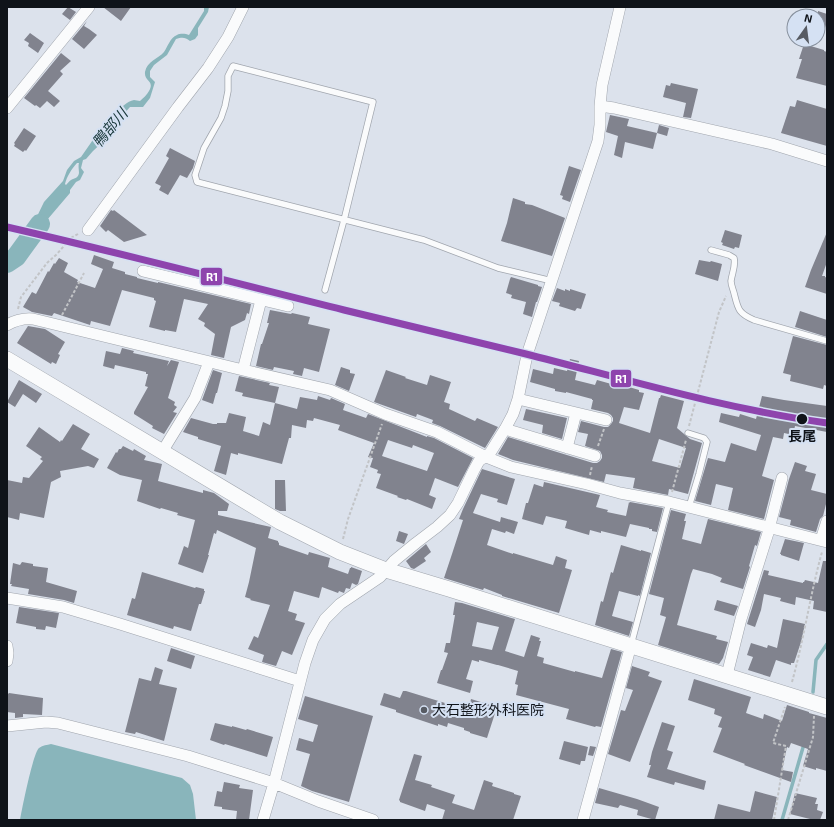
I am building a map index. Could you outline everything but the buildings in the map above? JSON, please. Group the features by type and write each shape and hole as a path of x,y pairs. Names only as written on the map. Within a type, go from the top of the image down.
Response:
{"street":[{"path":"7,108 89,7"},
{"path":"88,230 208,68 228,37 242,7"},
{"path":"262,820 274,783 305,663 313,640 325,619 340,604 380,577 416,543 450,515 458,503 479,461 486,457 490,452 513,414 518,399 527,355 598,141 602,84 620,7"},
{"path":"600,106 765,142 827,161"},
{"path":"143,271 288,306"},
{"path":"243,370 261,300"},
{"path":"7,325 25,318 330,390 385,414 437,432 486,457 511,467 620,493 669,502 824,541 827,521"},
{"path":"7,359 280,522 340,552 386,570 821,705"},
{"path":"162,452 195,398 209,362"},
{"path":"518,399 606,420"},
{"path":"567,448 576,413"},
{"path":"505,429 595,456"},
{"path":"727,675 741,619 782,478"},
{"path":"7,598 63,607 128,626 300,681"},
{"path":"583,820 630,645"},
{"path":"7,646 7,661"},
{"path":"7,726 46,722 58,723 188,756 274,783 318,801 373,820"}],"lane":[{"path":"325,290 344,220 373,102 233,66 228,76 228,91 225,106 221,118 204,148 195,175 197,182 344,220 424,240 498,268 552,281"},
{"path":"711,250 734,258 735,262 731,281 738,308 744,315 754,320 827,341"},
{"path":"688,433 704,438 707,442 689,507"},
{"path":"630,645 669,502"}],"path":[{"path":"17,320 21,297 47,262 57,254 71,238 88,230"},
{"path":"56,325 84,274"},
{"path":"669,502 719,312 732,286"},
{"path":"340,552 348,519 385,414"},
{"path":"774,820 786,746 773,743 789,695 800,654 815,577 824,541"},
{"path":"788,820 821,705"}],"water":[{"path":"202,7 209,7 208,12 198,28 198,35 195,39 190,41 183,38 176,39 167,55 154,65 150,71 150,77 155,82 150,98 143,107 130,107 116,123 109,136 86,159 83,160 81,168 84,172 80,180 76,182 70,190 70,193 27,247 22,245 44,202 63,181 67,170 74,161 81,157 97,134 104,133 112,119 124,105 134,100 140,101 147,94 151,85 145,75 146,68 164,52 175,36 179,34 189,35 204,11 204,8","holes":["77,163 79,163 78,176 70,180 66,185 65,184 70,173"]},
{"path":"51,744 182,778 190,785 193,794 196,820 20,820 28,782 37,752 40,747"}],"waterway":[{"name":"鴨部川","path":"7,263 16,257 40,224"},
{"path":"813,692 816,660 827,644"},
{"path":"782,820 804,744"}],"transit line":[{"name":"R1","path":"7,227 526,354 675,393 751,410 827,423"}],"place":[{"name":"長尾","path":"802,419"},
{"name":"大石整形外科医院","path":"424,710"}]}
